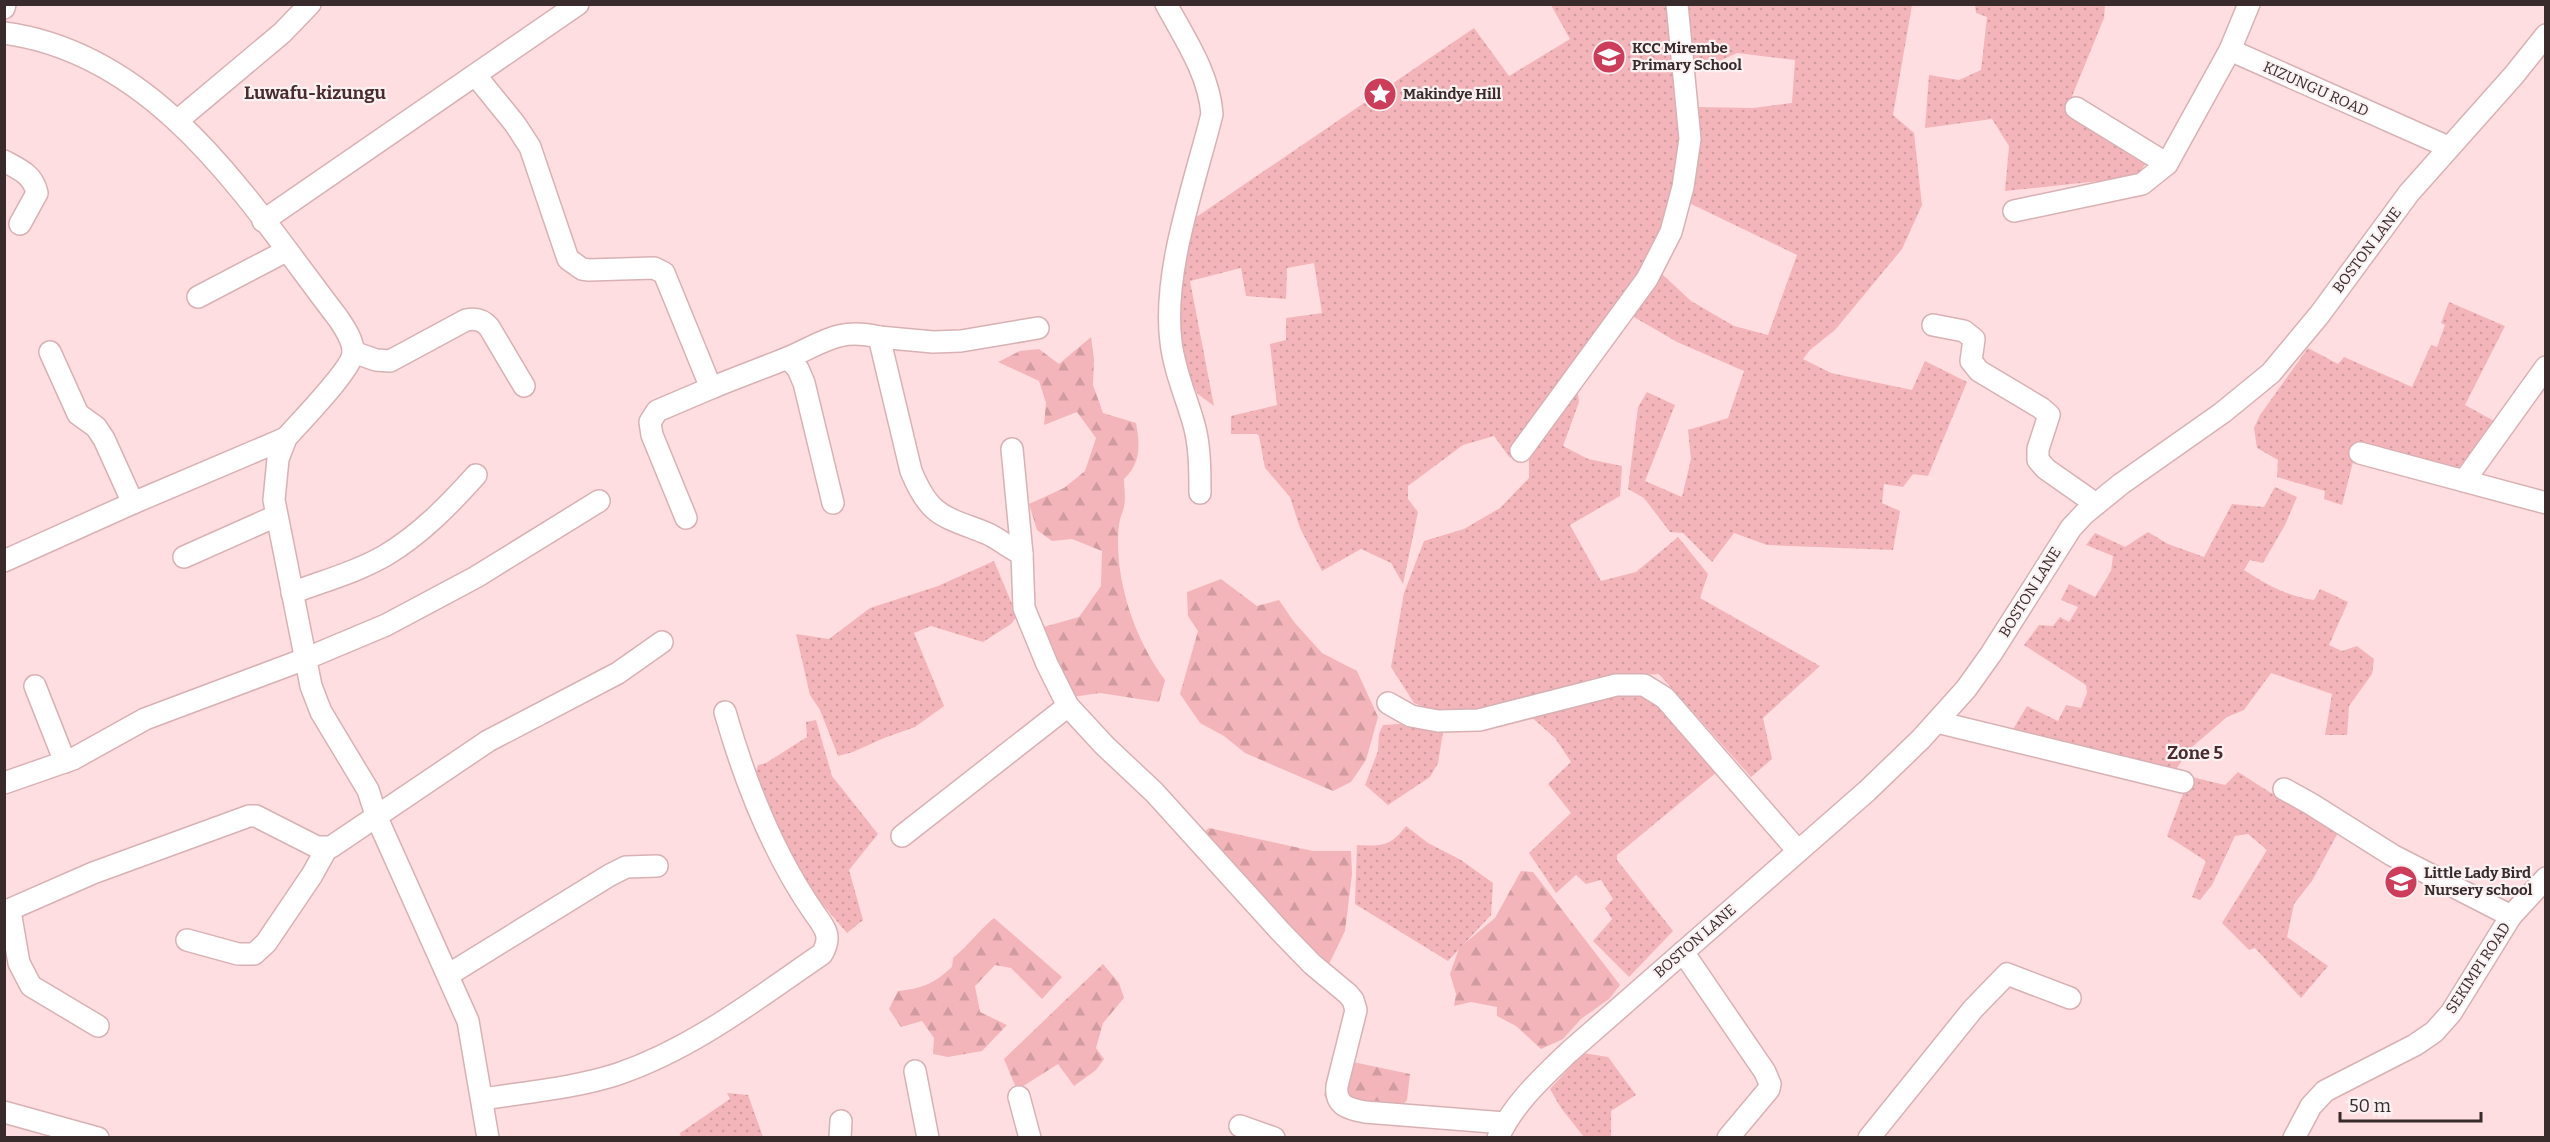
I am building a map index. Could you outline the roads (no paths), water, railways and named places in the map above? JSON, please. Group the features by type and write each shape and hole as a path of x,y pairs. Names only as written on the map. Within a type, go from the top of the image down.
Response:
{"street":[{"path":"177,121 282,33 310,4"},
{"path":"263,221 476,76 557,11 578,4"},
{"path":"1166,4 1198,63 1211,99 1212,114 1170,291 1169,318 1175,368 1197,437 1200,493"},
{"path":"1521,451 1647,279 1671,232 1683,188 1690,139 1677,4"},
{"path":"2014,211 2142,184 2167,164 2229,50 2249,4"},
{"path":"4,33 28,36 67,48 141,90 177,121 226,173 343,326 353,352 347,367 286,438 278,459 274,485 276,516 315,699 368,790 377,818 468,1021 488,1137"},
{"name":"BOSTON LANE","path":"1502,1130 1525,1097 1569,1052 1867,791 1937,722 1966,689 1991,654 2071,528 2096,504 2222,414 2271,374 2320,314 2409,193 2514,75 2546,35"},
{"name":"KIZUNGU ROAD","path":"2229,50 2448,147"},
{"path":"476,76 515,124 530,147 568,259 582,269 654,268 663,273 711,388"},
{"path":"2076,108 2167,164"},
{"path":"4,161 21,170 35,182 37,194 20,224"},
{"path":"198,297 286,251"},
{"path":"353,352 376,360 390,361 466,320 473,319 485,322 489,327 524,386"},
{"path":"1933,325 1964,331 1974,339 1971,361 1979,371 2049,415 2038,449 2038,460 2046,469 2096,504"},
{"path":"686,518 652,435 650,422 657,411 788,358 834,336 855,332 879,337 933,342 961,341 1038,328"},
{"path":"879,337 911,471 925,501 947,518 986,534 1022,554"},
{"path":"50,352 78,414 96,427 104,439 134,503"},
{"path":"788,358 798,369 804,383 833,503"},
{"path":"2464,481 2546,367"},
{"path":"4,561 286,438"},
{"path":"1012,449 1022,554 1024,608 1047,664 1068,706 1105,746 1162,800 1218,865 1288,939 1353,1000 1356,1010 1337,1086 1337,1099 1343,1106 1365,1113 1502,1130"},
{"path":"2361,453 2546,502"},
{"path":"292,593 360,568 386,555 442,513 476,476"},
{"path":"4,783 65,762 145,719 386,625 435,600 599,501"},
{"path":"184,557 276,516"},
{"path":"98,1026 31,986 19,963 7,911 93,873 249,816 256,816 317,847 335,846 488,741 618,673 662,642"},
{"path":"1388,703 1411,716 1438,721 1479,720 1616,685 1644,685 1665,698 1798,851"},
{"path":"35,686 65,762"},
{"path":"902,836 1068,706"},
{"path":"483,1100 615,1075 666,1056 738,1014 822,954 828,944 828,934 797,886 772,836 747,779 725,712"},
{"path":"1937,722 2183,782"},
{"path":"2284,789 2392,855 2511,916"},
{"path":"187,940 238,954 254,954 266,943 312,875 327,848"},
{"path":"448,975 593,884 626,867 657,866"},
{"name":"SEKIMPI ROAD","path":"2294,1137 2311,1106 2325,1091 2415,1045 2434,1032 2451,1013 2511,916 2546,878"},
{"path":"1683,952 1770,1084 1769,1089 1728,1137"},
{"path":"1869,1137 1973,1009 2007,974 2070,998"},
{"path":"915,1071 928,1137"},
{"path":"1019,1097 1029,1137"},
{"path":"4,1112 98,1137"},
{"path":"1240,1126 1274,1137"}],"place":[{"name":"KCC Mirembe Primary School","path":"1609,57"},
{"name":"Makindye Hill","path":"1380,94"},
{"name":"Little Lady Bird Nursery school","path":"2401,882"}],"district":[{"name":"Luwafu-kizungu","path":"315,93"},
{"name":"Zone 5","path":"2195,753"}]}
